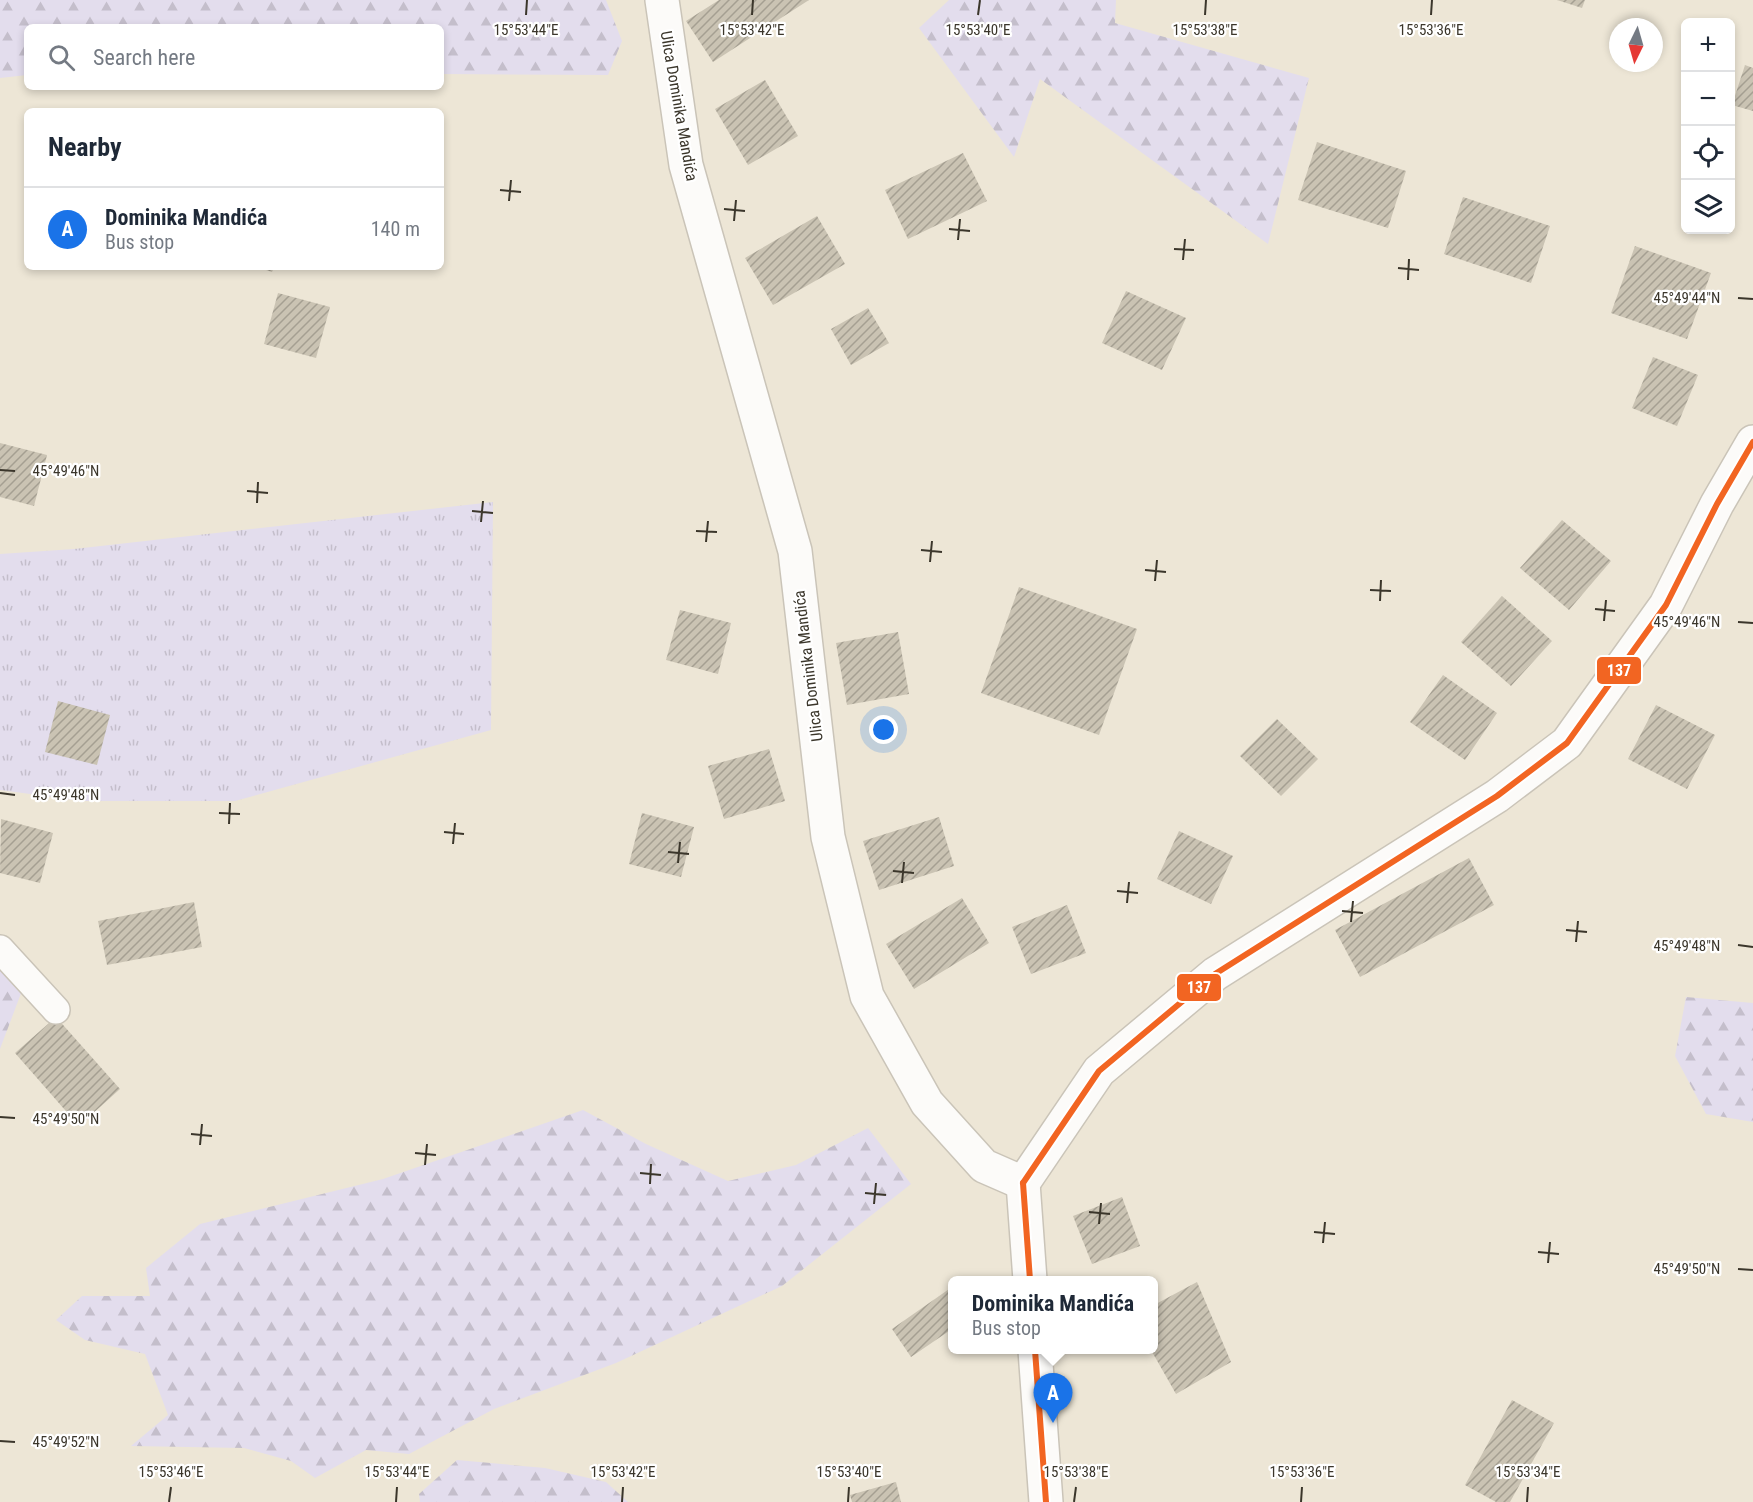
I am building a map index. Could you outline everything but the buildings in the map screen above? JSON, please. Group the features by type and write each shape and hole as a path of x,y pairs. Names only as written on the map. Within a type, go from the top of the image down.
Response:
{"street":[{"name":"Ulica Dominika Mandića","path":"662,0 686,165 795,551 828,837 867,996 927,1104 984,1166 1023,1183"},
{"path":"1030,1276 1023,1183 1099,1071 1215,974 1497,796 1567,743 1666,605 1717,504 1753,442"},
{"path":"0,949 56,1010"},
{"path":"1035,1354 1046,1502"}],"green space":[{"path":"0,0 606,0 622,41 608,75 444,74 444,24 24,24 24,75 0,78"},
{"path":"949,0 1116,0 1115,23 1309,78 1268,244 1040,79 1014,157 919,28"},
{"path":"493,502 491,730 235,801 83,801 0,790 0,554 74,549"},
{"path":"0,963 23,988 0,1049"},
{"path":"1686,997 1753,1003 1753,1122 1706,1114 1675,1056"},
{"path":"583,1110 646,1144 728,1181 796,1165 868,1128 911,1184 782,1286 616,1363 494,1409 409,1454 366,1450 315,1478 291,1461 244,1448 131,1446 168,1415 145,1354 85,1340 56,1320 82,1296 150,1296 146,1268 200,1224 383,1179"},
{"path":"457,1460 545,1468 606,1482 628,1502 420,1502 419,1494"}],"transit line":[{"name":"137","path":"1023,1183 1099,1071 1215,974 1497,796 1567,743 1666,605 1717,504 1753,442"},
{"name":"137","path":"1023,1183 1030,1276"},
{"name":"137","path":"1035,1354 1046,1502"}],"place":[{"name":"Dominika Mandića","path":"1053,1423"}]}
